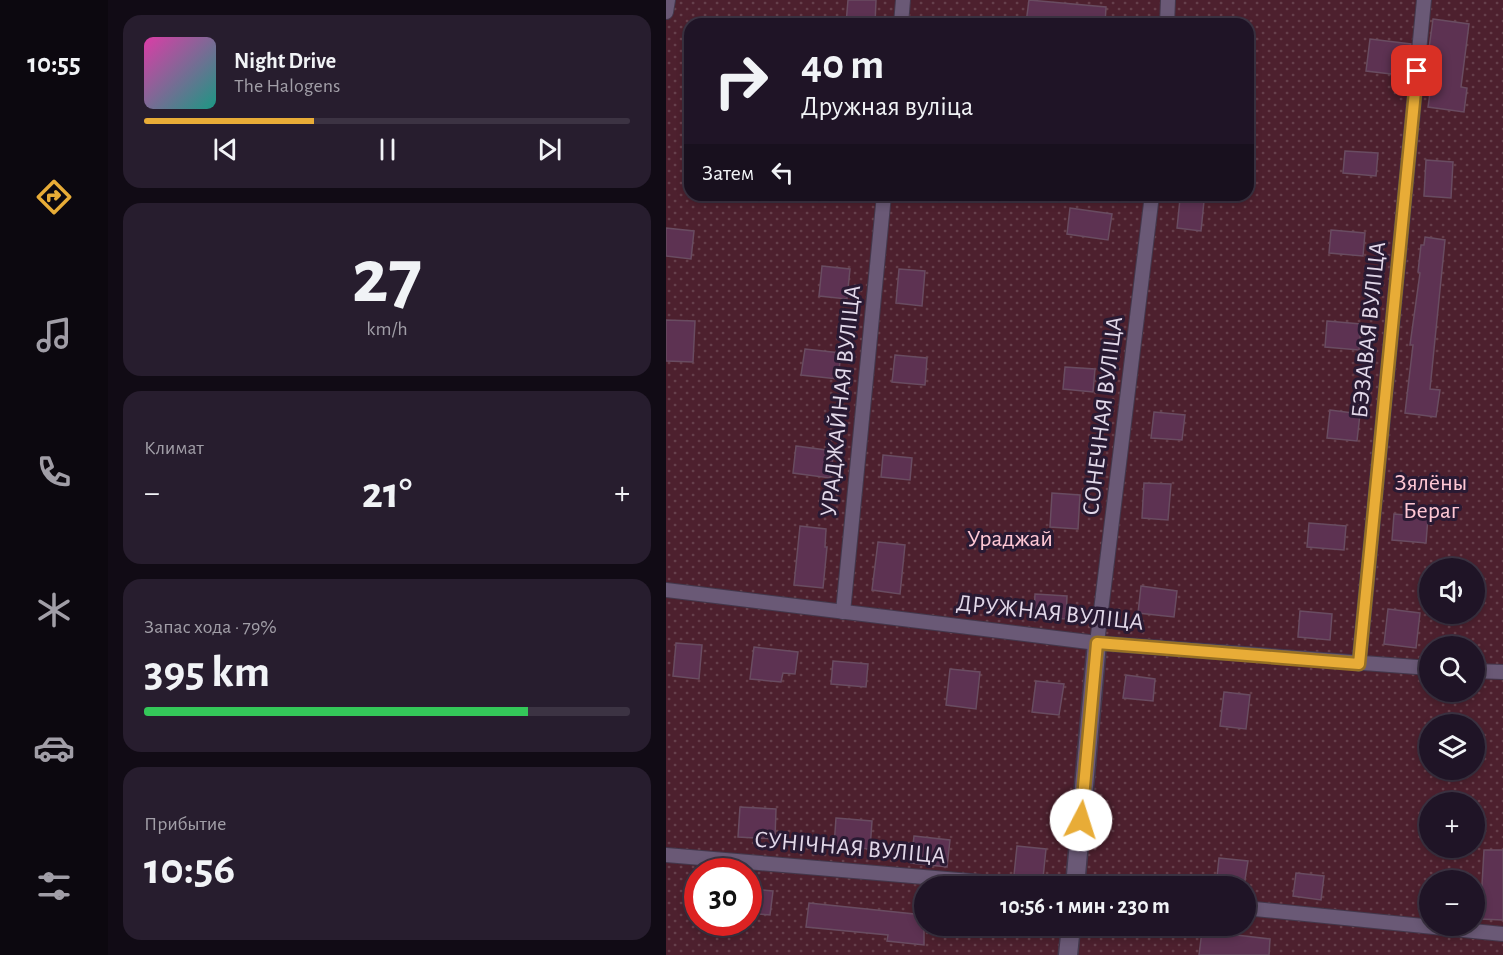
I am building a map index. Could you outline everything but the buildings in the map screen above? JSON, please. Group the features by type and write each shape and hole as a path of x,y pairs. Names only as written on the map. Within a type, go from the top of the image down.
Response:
{"street":[{"path":"1076,876 1097,643"},
{"path":"1068,955 1070,936"}],"lane":[{"path":"666,12 668,0"},
{"path":"902,18 903,0"},
{"path":"1167,18 1168,0"},
{"name":"БЭЗАВАЯ ВУЛІЦА","path":"1359,664 1424,0"},
{"name":"УРАДЖАЙНАЯ ВУЛІЦА","path":"843,612 883,201"},
{"name":"СОНЕЧНАЯ ВУЛІЦА","path":"1097,643 1151,201"},
{"name":"ДРУЖНАЯ ВУЛІЦА","path":"666,590 1097,643 1419,667"},
{"path":"1485,671 1503,672"},
{"name":"СУНІЧНАЯ ВУЛІЦА","path":"666,855 914,876"},
{"path":"1256,909 1503,934"}],"green space":[{"name":"Ураджай","path":"666,0 1503,0 1503,955 666,955"}],"route":[{"path":"1081,820 1097,643 1359,664 1417,71"}],"park label":[{"name":"Зялёны Бераг","path":"1431,497"}]}
